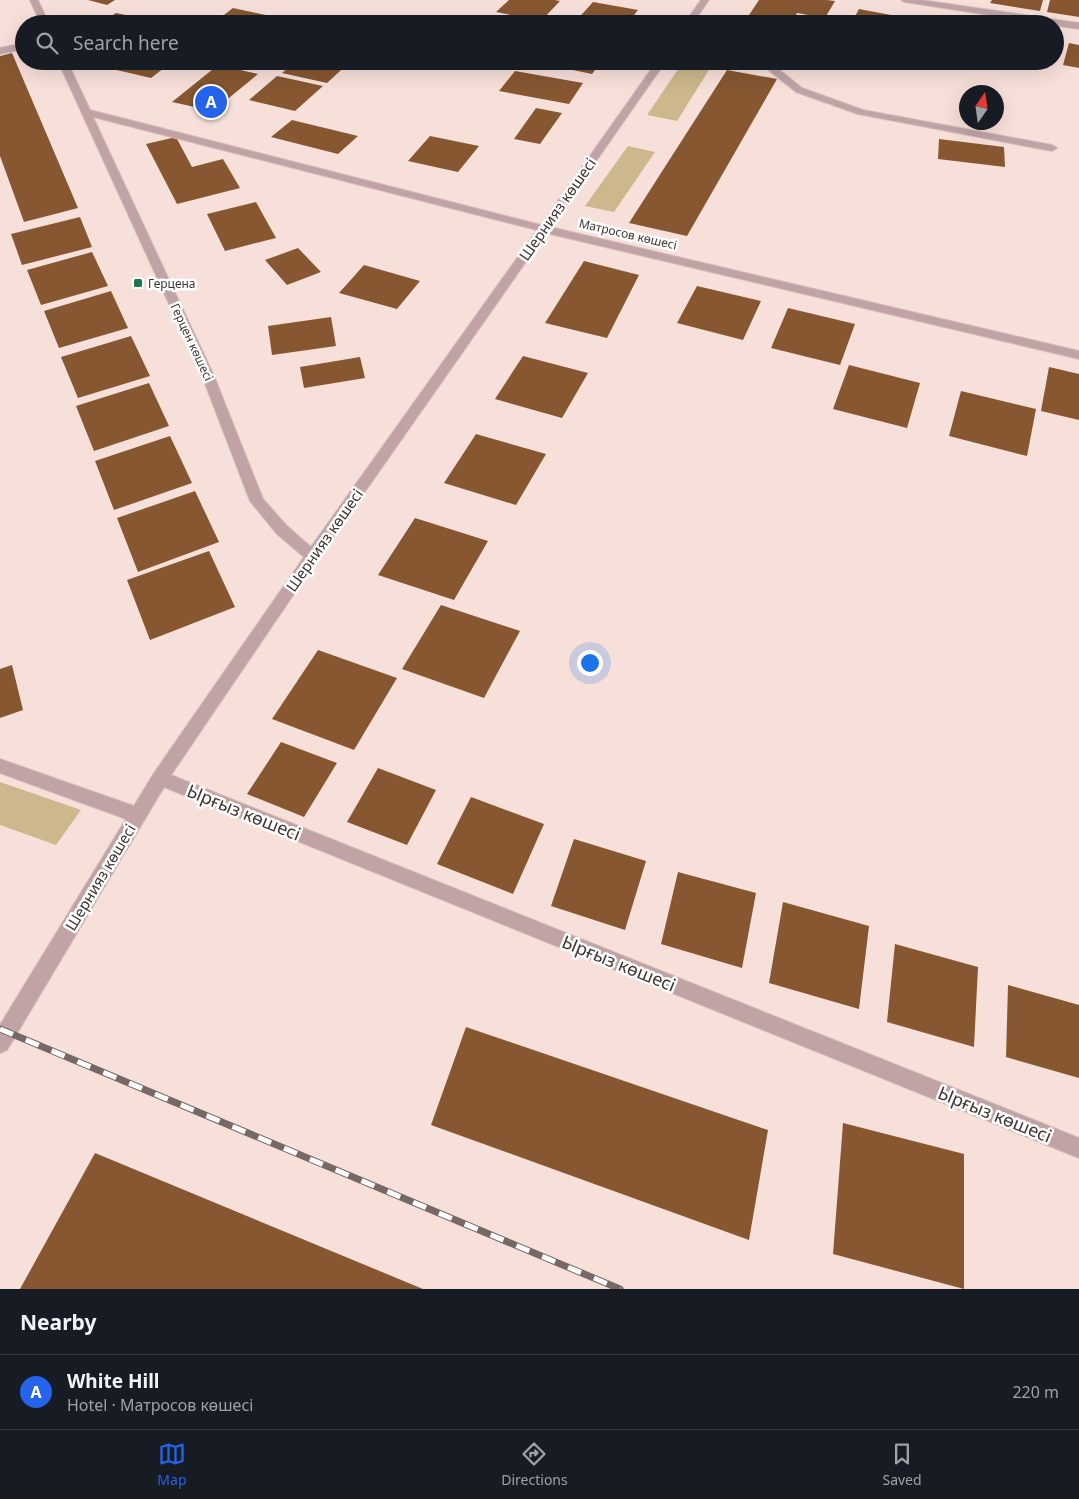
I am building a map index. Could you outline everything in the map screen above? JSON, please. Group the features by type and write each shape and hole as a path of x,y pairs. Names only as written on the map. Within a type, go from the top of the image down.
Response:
{"street":[{"path":"34,0 41,15"},
{"path":"694,15 705,0"},
{"path":"905,0 1005,15"},
{"path":"1064,24 1079,26"},
{"path":"0,51 15,48"},
{"name":"Герцен көшесі","path":"66,70 208,376 257,501 282,530 312,556"},
{"name":"Шернияз көшесі","path":"3,1038 160,778 312,556 656,70"},
{"path":"774,70 799,90 861,112 1052,148"},
{"name":"Матросов көшесі","path":"84,112 544,229 1079,355"},
{"path":"0,766 137,815"},
{"name":"Ырғыз көшесі","path":"160,778 1079,1148"}],"shaded area":[{"path":"678,70 709,70 677,121 647,115"},
{"path":"628,146 655,152 614,212 585,206"},
{"path":"0,782 81,810 56,845 0,825"}],"building":[{"path":"88,0 115,0 107,5"},
{"path":"509,0 560,1 547,15 511,15 496,12"},
{"path":"759,0 835,1 827,15 797,13 796,15 749,15"},
{"path":"992,0 1043,0 1040,11 990,3"},
{"path":"1050,0 1079,0 1079,17 1047,12"},
{"path":"593,2 638,10 634,15 581,15"},
{"path":"233,8 266,15 224,15"},
{"path":"859,9 891,15 856,15"},
{"path":"1069,43 1079,45 1079,68 1064,65"},
{"path":"12,53 15,60 15,70 19,70 78,208 24,222 0,156 0,56"},
{"path":"117,70 161,70 151,78"},
{"path":"212,70 240,70 258,74 213,111 172,102"},
{"path":"286,70 341,70 327,83 282,73"},
{"path":"573,70 595,70 592,74"},
{"path":"727,70 777,79 687,236 629,223"},
{"path":"515,71 583,83 569,104 499,91"},
{"path":"277,76 323,86 295,111 249,100"},
{"path":"536,108 562,113 540,144 514,139"},
{"path":"292,120 358,136 338,154 271,137"},
{"path":"430,136 479,146 458,172 408,161"},
{"path":"176,137 192,167 223,159 240,188 177,204 146,144"},
{"path":"939,139 1004,147 1005,167 938,159"},
{"path":"256,202 276,238 225,251 207,214"},
{"path":"80,217 92,247 22,265 11,234"},
{"path":"298,248 321,272 287,285 265,260"},
{"path":"92,252 108,286 41,305 27,270"},
{"path":"584,261 639,275 607,338 545,323"},
{"path":"364,265 420,281 397,309 339,293"},
{"path":"697,286 761,301 743,340 677,323"},
{"path":"111,291 128,328 59,348 44,311"},
{"path":"788,308 855,324 840,365 771,348"},
{"path":"331,317 336,346 272,355 268,326"},
{"path":"131,336 150,376 78,398 61,357"},
{"path":"523,356 588,373 562,418 495,399"},
{"path":"360,357 365,378 304,388 300,367"},
{"path":"849,365 920,383 907,428 833,409"},
{"path":"1049,367 1079,374 1079,420 1041,411"},
{"path":"149,383 169,426 94,451 76,406"},
{"path":"961,391 1036,409 1027,456 949,436"},
{"path":"476,434 546,454 516,505 444,483"},
{"path":"170,436 192,483 114,510 95,461"},
{"path":"195,491 219,542 138,572 117,518"},
{"path":"415,518 488,541 454,600 378,575"},
{"path":"209,551 235,607 150,640 127,580"},
{"path":"441,605 520,631 484,698 402,669"},
{"path":"318,650 397,678 354,750 272,719"},
{"path":"12,665 23,710 0,718 0,669"},
{"path":"281,742 337,763 304,817 247,794"},
{"path":"378,768 436,790 407,845 347,822"},
{"path":"471,797 544,824 513,894 437,864"},
{"path":"574,839 646,861 625,930 551,906"},
{"path":"678,872 756,893 742,968 661,944"},
{"path":"783,902 869,926 859,1009 769,983"},
{"path":"895,944 978,967 974,1047 887,1022"},
{"path":"1008,985 1079,1005 1079,1078 1006,1057"},
{"path":"466,1027 768,1130 749,1240 431,1125"},
{"path":"843,1123 964,1154 964,1289 833,1254"},
{"path":"95,1153 423,1289 20,1289"}],"railway":[{"path":"0,1029 620,1289"}],"place":[{"name":"White Hill","path":"211,102"},
{"name":"Герцена","path":"138,283"}]}
